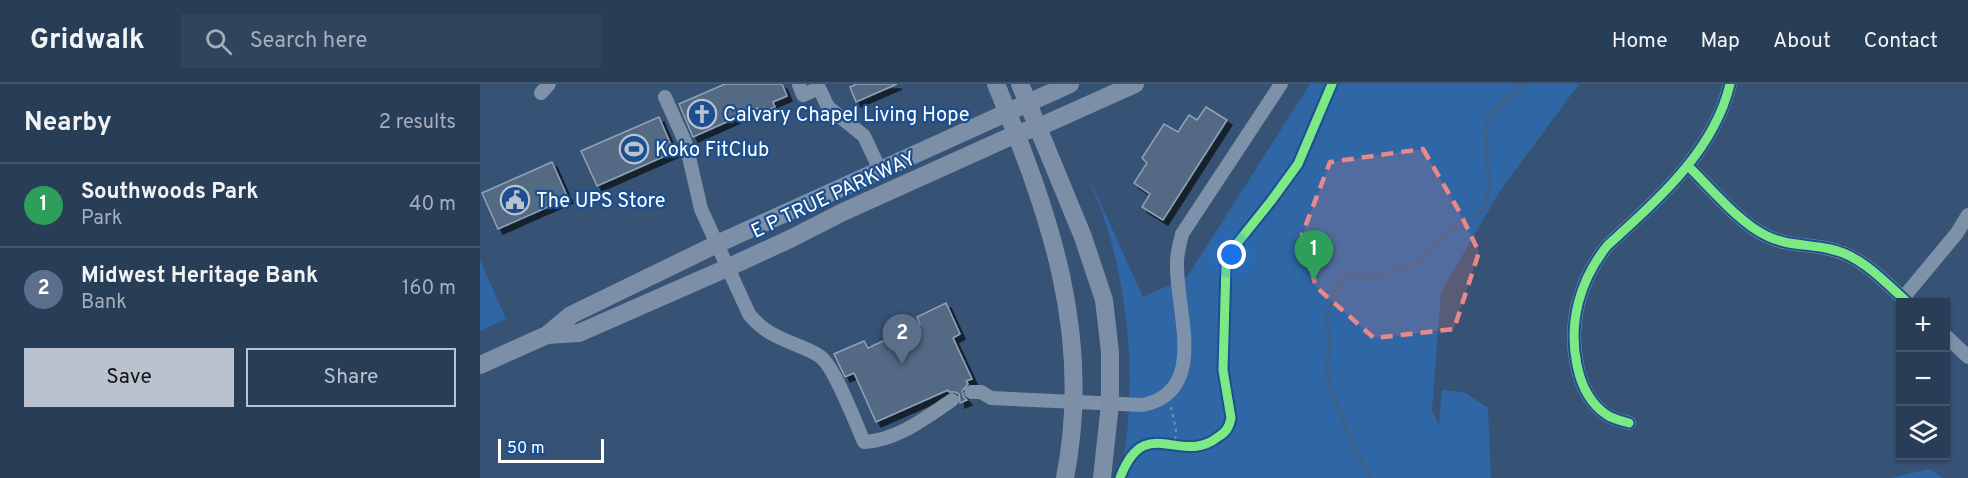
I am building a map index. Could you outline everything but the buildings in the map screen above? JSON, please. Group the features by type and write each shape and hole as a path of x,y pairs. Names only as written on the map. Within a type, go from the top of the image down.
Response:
{"main road":[{"path":"996,84 1043,204 1068,299 1075,360 1074,404 1065,478"},
{"path":"1020,84 1087,248 1104,300 1110,352 1110,404 1102,478"},
{"name":"E P TRUE PARKWAY","path":"480,366 548,335 571,315 717,244 1070,84"},
{"name":"E P TRUE PARKWAY","path":"548,335 579,333 727,268 843,212 1016,134 1039,127 1135,84"}],"street":[{"path":"971,392 981,392 991,398 1074,404 1143,405 1152,403 1169,393 1177,383 1184,356 1177,262 1182,234 1281,84"},
{"path":"1629,423 1609,417 1594,405 1583,388 1573,337 1580,295 1598,257 1607,246 1688,166 1713,130 1730,84"},
{"path":"799,85 803,95 819,88 828,107 864,136 880,170"},
{"path":"665,97 686,144 701,209 749,314 757,325 770,334 823,358 864,442 874,442 904,431 952,400"},
{"path":"1688,166 1749,226 1767,237 1786,243 1830,249 1851,256 1871,268 1904,298"},
{"path":"1908,298 1968,215"},
{"path":"1950,340 1968,357"}],"path":[{"path":"1169,393 1176,429 1175,445"},
{"path":"1163,442 1186,447"}],"highlighted area":[{"path":"1423,149 1459,211 1479,252 1454,329 1374,338 1316,287 1302,235 1330,162"}],"shaded area":[{"path":"1310,84 1579,84 1500,191 1441,292 1432,410 1439,424 1442,390 1464,392 1488,408 1491,478 1120,478 1129,415 1129,352 1126,320 1122,288 1107,227 1086,171 1143,297 1187,277"},
{"path":"480,260 506,319 480,331"},
{"path":"1929,469 1943,478 1891,478"}],"waterway":[{"path":"1371,478 1351,442 1330,386 1327,369 1330,340 1326,315 1342,280 1350,274 1369,278 1418,262 1448,233 1484,209 1491,185 1485,130 1489,115 1524,84"}],"cycle path":[{"path":"1120,478 1130,458 1141,448 1152,443 1190,447 1204,445 1221,435 1228,427 1231,418 1223,370 1226,265 1235,246 1298,164 1332,84"},
{"path":"1629,423 1607,415 1595,405 1584,386 1575,349 1575,317 1578,302 1590,273 1607,246 1663,193 1697,153 1711,132 1730,84"},
{"path":"1688,166 1736,214 1757,230 1782,242 1842,252 1872,270 1903,298"}],"place":[{"name":"Calvary Chapel Living Hope","path":"702,114"},
{"name":"Koko FitClub","path":"634,149"},
{"name":"The UPS Store","path":"515,200"},
{"name":"Southwoods Park","path":"1314,280"},
{"name":"Midwest Heritage Bank","path":"902,364"}]}
